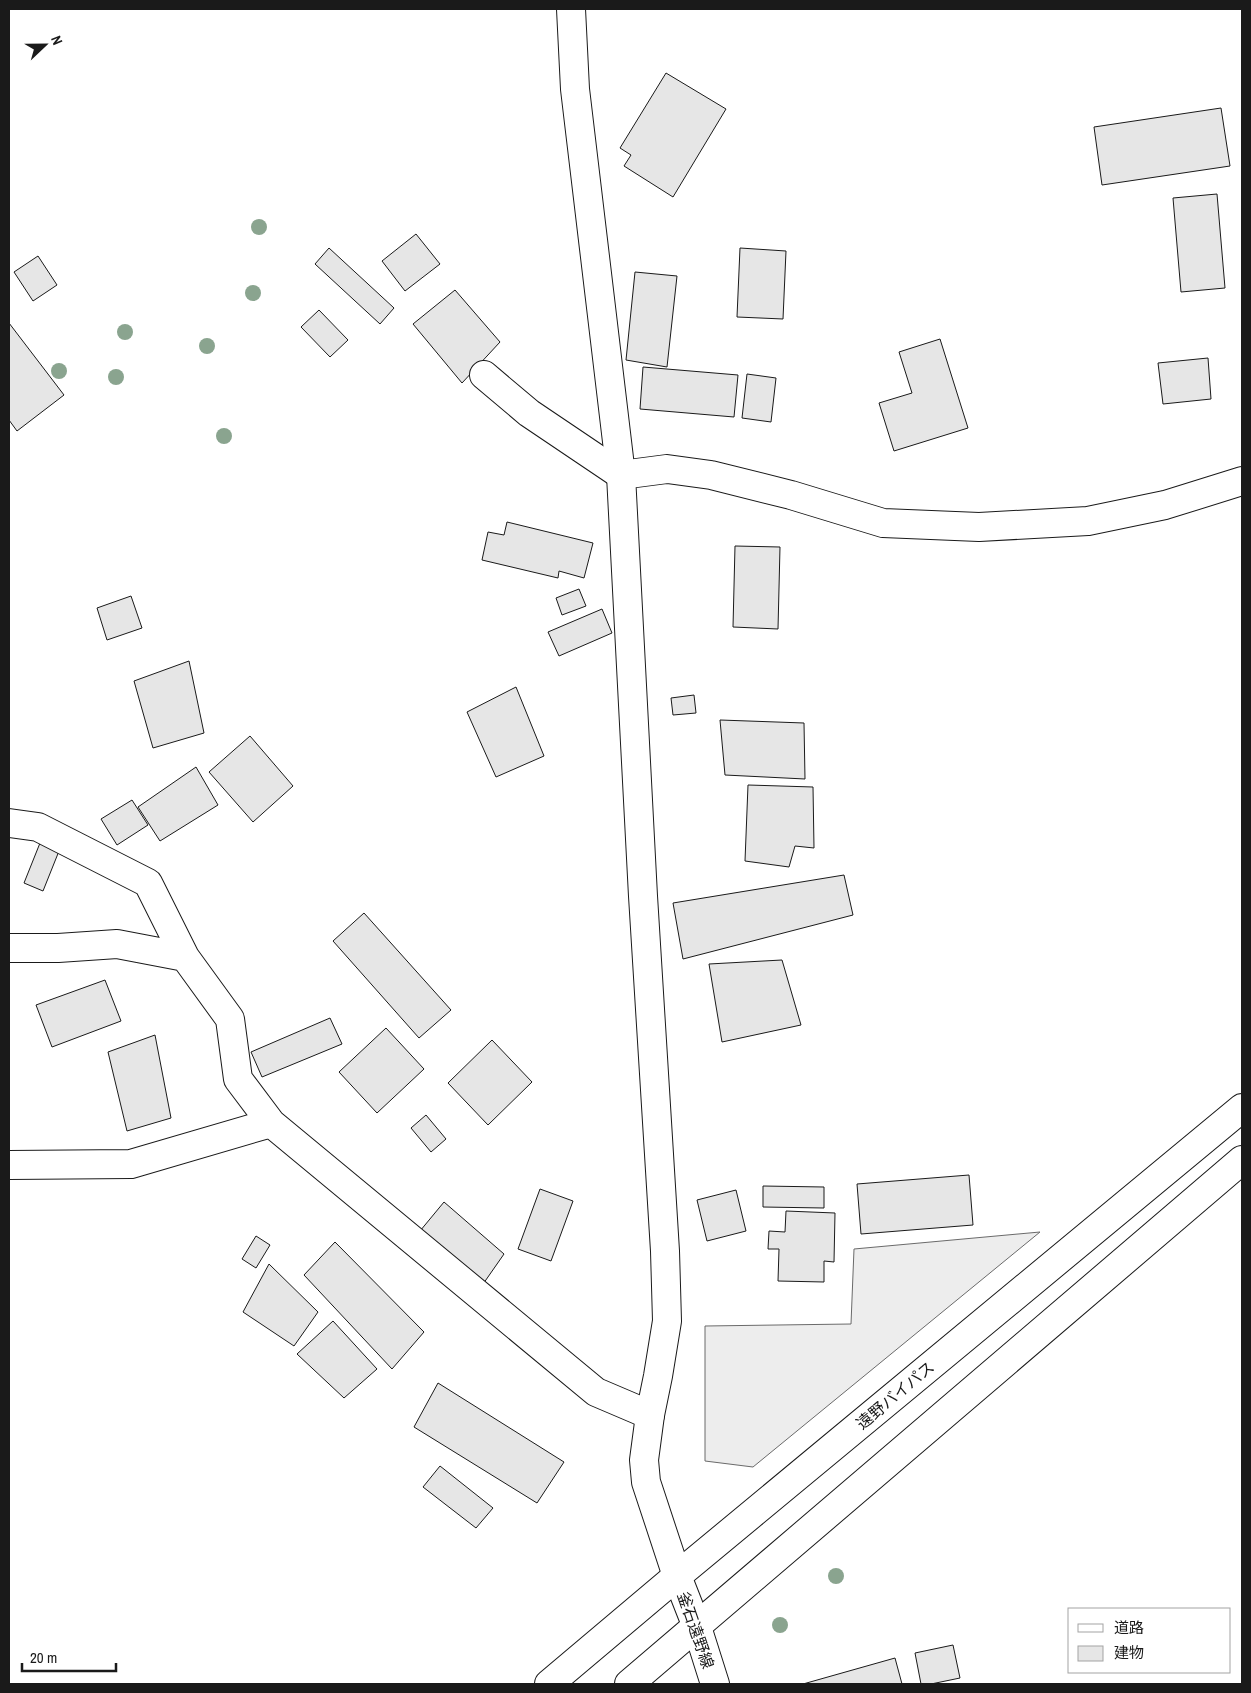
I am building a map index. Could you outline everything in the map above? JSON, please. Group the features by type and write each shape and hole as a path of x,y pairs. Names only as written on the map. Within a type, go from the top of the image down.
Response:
{"main road":[{"name":"釜石遠野線","path":"571,9 575,89 621,475 643,896 665,1251 667,1322 644,1460 646,1482 715,1684"},
{"path":"484,375 530,413 621,475 667,469 711,475 791,494 883,523 980,527 1088,520 1165,505 1242,482"},
{"path":"9,823 38,827 148,883 185,957 230,1019 238,1079 271,1123 596,1392 650,1415"},
{"path":"9,948 58,948 117,944 185,957"},
{"name":"遠野バイパス","path":"549,1684 1242,1108"},
{"path":"9,1165 131,1164 271,1123"},
{"path":"628,1684 1242,1160"}],"shaded area":[{"path":"1040,1232 753,1467 705,1461 705,1326 851,1324 854,1249"}],"building":[{"path":"666,73 726,109 673,197 624,166 631,155 620,148"},
{"path":"1221,108 1230,166 1102,185 1094,127"},
{"path":"1217,194 1225,288 1181,292 1173,198"},
{"path":"416,234 440,264 405,291 382,261"},
{"path":"329,248 394,308 380,324 315,264"},
{"path":"740,248 786,251 783,319 737,317"},
{"path":"38,256 57,285 33,301 14,272"},
{"path":"635,272 677,276 667,367 626,360"},
{"path":"455,290 500,342 462,383 413,324"},
{"path":"319,310 348,340 330,357 301,327"},
{"path":"9,323 64,395 17,431 9,420"},
{"path":"940,339 968,428 894,451 879,403 912,393 899,352"},
{"path":"1208,358 1211,399 1163,404 1158,363"},
{"path":"643,367 738,375 734,417 640,409"},
{"path":"747,374 776,378 771,422 742,418"},
{"path":"507,522 593,543 584,578 559,571 558,578 482,560 488,532 504,535"},
{"path":"735,546 780,547 778,629 733,627"},
{"path":"579,589 586,606 562,615 556,598"},
{"path":"131,596 142,628 107,640 97,608"},
{"path":"602,609 612,633 559,656 548,632"},
{"path":"189,661 204,733 153,748 134,681"},
{"path":"516,687 544,756 496,777 467,712"},
{"path":"694,695 696,713 673,715 671,698"},
{"path":"720,720 804,723 805,779 725,775"},
{"path":"250,736 293,786 253,822 209,772"},
{"path":"196,767 218,805 160,841 138,807"},
{"path":"748,785 813,787 814,848 795,846 789,867 745,861"},
{"path":"132,800 148,825 117,845 101,819"},
{"path":"42,838 61,846 43,891 24,883"},
{"path":"844,875 853,915 683,959 673,903"},
{"path":"364,913 451,1010 419,1038 333,941"},
{"path":"782,960 801,1025 722,1042 709,964"},
{"path":"105,980 121,1021 52,1047 36,1005"},
{"path":"330,1018 342,1044 262,1077 251,1052"},
{"path":"386,1028 424,1069 377,1113 339,1072"},
{"path":"155,1035 171,1118 127,1131 108,1052"},
{"path":"492,1040 532,1082 488,1125 448,1083"},
{"path":"426,1115 446,1139 431,1152 411,1128"},
{"path":"969,1175 973,1225 861,1234 857,1184"},
{"path":"763,1186 824,1187 824,1208 763,1207"},
{"path":"540,1189 573,1201 551,1261 518,1249"},
{"path":"736,1190 746,1231 707,1241 697,1200"},
{"path":"444,1202 504,1254 481,1287 420,1231"},
{"path":"786,1211 835,1213 834,1262 824,1261 824,1282 778,1281 779,1249 768,1249 769,1231 785,1232"},
{"path":"256,1236 270,1245 256,1268 242,1259"},
{"path":"335,1242 424,1332 392,1369 304,1275"},
{"path":"269,1264 318,1312 294,1346 243,1312"},
{"path":"333,1321 377,1369 344,1398 297,1354"},
{"path":"438,1383 564,1462 537,1503 414,1427"},
{"path":"440,1466 493,1508 476,1528 423,1487"},
{"path":"953,1645 960,1678 931,1684 921,1684 915,1653"},
{"path":"895,1658 902,1684 803,1684"}]}
